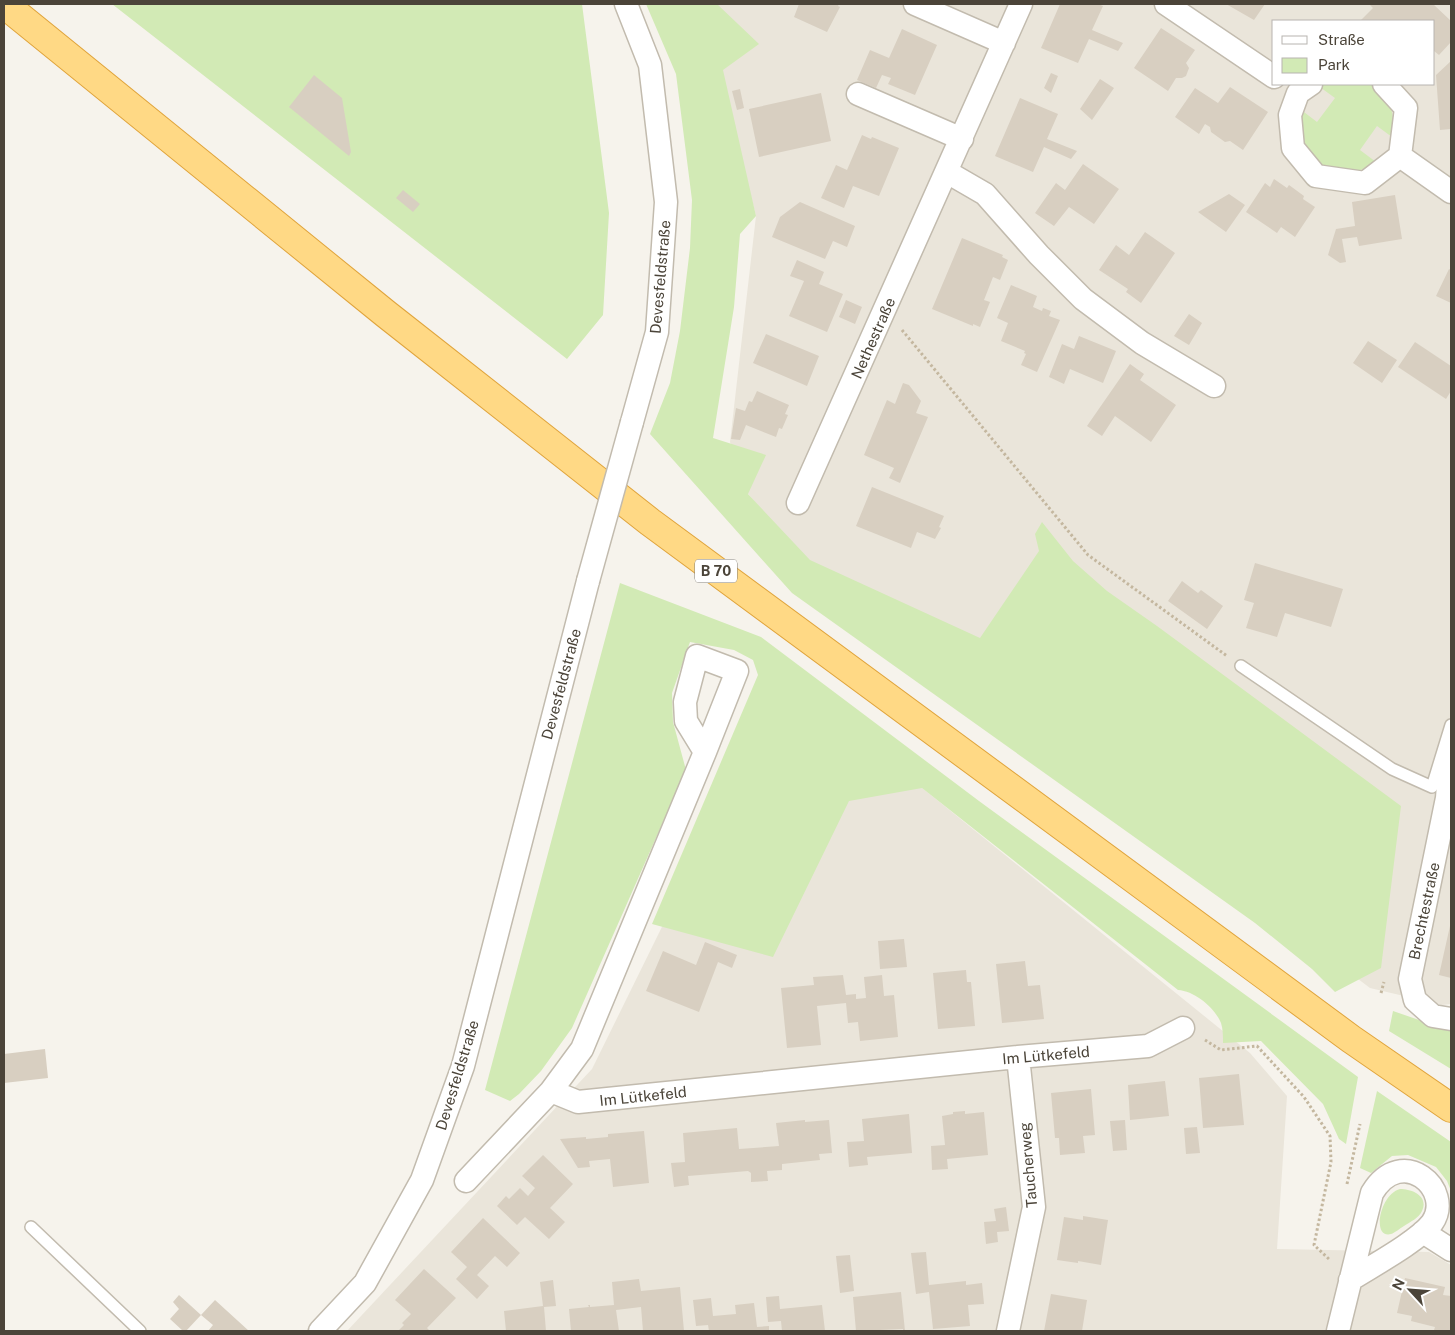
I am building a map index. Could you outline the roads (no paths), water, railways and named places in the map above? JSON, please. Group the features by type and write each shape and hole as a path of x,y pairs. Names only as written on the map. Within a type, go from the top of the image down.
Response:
{"highway":[{"name":"B 70","path":"4,4 386,314 650,522 1351,1040 1451,1108"}],"street":[{"name":"Devesfeldstraße","path":"320,1331 365,1283 422,1180 463,1066 588,581 657,332 666,202 650,65 626,4"},
{"path":"915,4 1004,43"},
{"name":"Nethestraße","path":"798,503 1021,4"},
{"path":"1166,4 1272,76"},
{"path":"1298,87 1290,115 1293,148 1316,176 1365,183 1400,156 1406,108 1385,85"},
{"path":"858,94 962,139"},
{"path":"1400,156 1451,192"},
{"path":"947,172 986,194 1039,255 1083,298 1142,343 1214,386"},
{"name":"Brechtestraße","path":"1451,749 1447,798 1410,979 1415,1000 1433,1016 1451,1019"},
{"path":"466,1181 551,1091 582,1049 705,752"},
{"name":"Im Lütkefeld","path":"551,1091 578,1102 1018,1057 1148,1046 1183,1028"},
{"name":"Taucherweg","path":"1008,1331 1034,1207 1018,1057"},
{"path":"1338,1331 1350,1280 1372,1193 1378,1183 1386,1176 1396,1172 1408,1171 1418,1174 1428,1181 1436,1191 1438,1203 1437,1215 1431,1224 1423,1232 1350,1280"},
{"path":"1423,1232 1451,1250"}],"lane":[{"path":"1241,666 1392,769 1432,787 1451,724"},
{"path":"31,1227 140,1331"}]}
